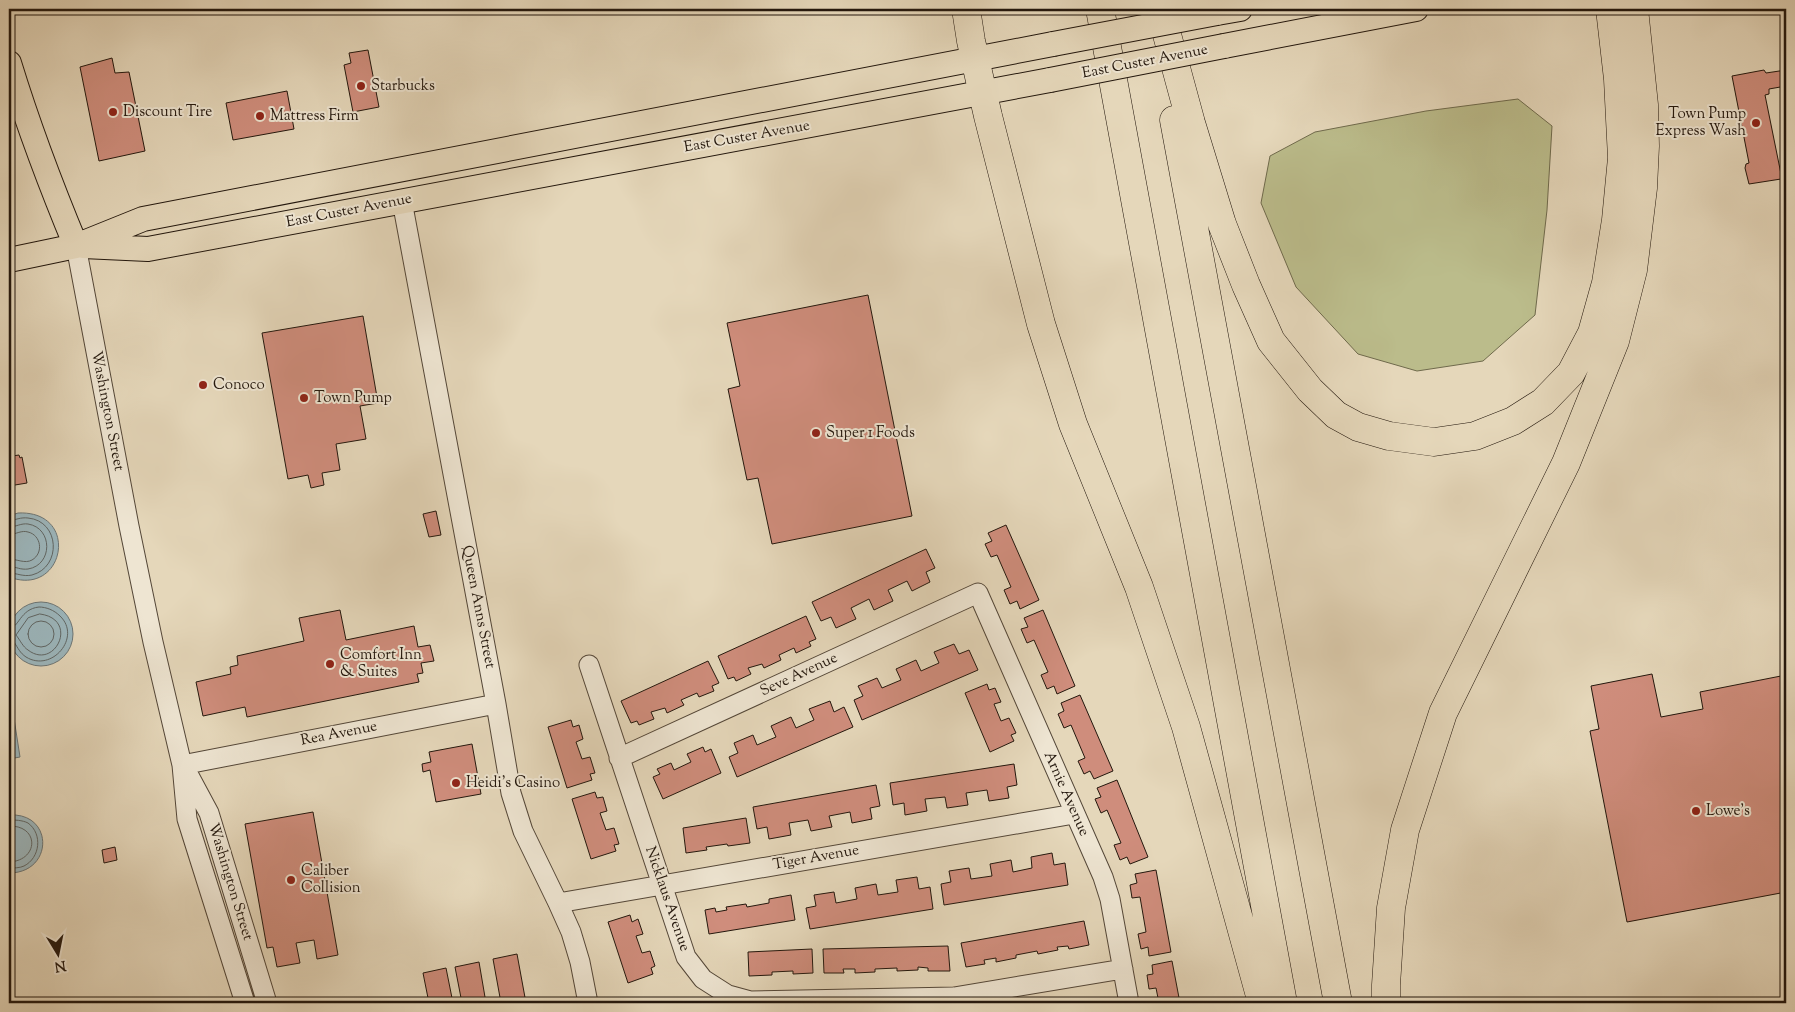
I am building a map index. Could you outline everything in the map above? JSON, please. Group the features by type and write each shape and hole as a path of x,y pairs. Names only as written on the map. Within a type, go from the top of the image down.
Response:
{"highway":[{"path":"966,9 1010,205 1041,324 1073,424 1139,587 1186,727 1262,1003"},
{"path":"1100,9 1283,1003"},
{"path":"1154,9 1338,1003"},
{"path":"1160,9 1190,123 1222,224 1271,341 1310,390 1336,415 1358,427 1389,436 1434,442 1475,436 1513,421 1543,402 1571,373 1592,333 1606,283 1622,158 1618,79 1610,9"},
{"path":"1386,1003 1391,908 1405,830 1443,713 1566,464 1615,341 1633,270 1643,188 1645,146 1644,104 1634,9"}],"main road":[{"name":"East Custer Avenue","path":"9,260 76,246 143,219 1240,9"},
{"name":"East Custer Avenue","path":"76,246 148,249 402,200 984,93 1416,9"},
{"name":"Washington Street","path":"9,64 32,132 76,246"}],"street":[{"name":"Queen Anns Street","path":"402,200 511,793 523,831 570,932 580,962 588,1003"},
{"name":"Washington Street","path":"76,246 129,526 153,642 182,765 187,818 245,1003"},
{"name":"Seve Avenue","path":"619,758 978,593"},
{"name":"Arnie Avenue","path":"978,593 1103,877 1110,899 1129,1003"},
{"name":"Nicklaus Avenue","path":"589,665 686,957 703,979 728,995 750,1001 954,997 1123,969"},
{"name":"Rea Avenue","path":"182,765 496,704"},
{"name":"Washington Street","path":"182,765 209,813 266,1003"},
{"name":"Tiger Avenue","path":"558,903 1074,814"}],"green space":[{"path":"1518,99 1552,126 1547,210 1535,315 1483,361 1417,371 1358,354 1296,287 1261,203 1270,156 1315,132 1426,111"}],"water":[{"path":"18,513 38,516 51,525 58,537 58,552 53,565 43,575 28,580 9,577 9,516"},
{"path":"41,602 59,608 67,616 73,634 67,652 59,660 41,666 23,660 15,652 9,634 15,616 23,608"},
{"path":"13,712 20,757 9,759 9,713"},
{"path":"9,815 24,817 34,823 41,832 43,843 41,854 34,864 24,870 9,873"}],"building":[{"name":"Starbucks","path":"368,50 379,107 353,112 344,65 351,63 349,53"},
{"name":"Discount Tire","path":"112,58 115,73 129,72 145,151 99,161 80,67"},
{"name":"Town Pump Express Wash","path":"1764,70 1766,73 1786,70 1786,86 1769,89 1769,94 1765,95 1781,179 1749,184 1745,168 1746,164 1749,163 1732,76"},
{"name":"Mattress Firm","path":"287,91 294,129 233,140 226,103"},
{"name":"Super 1 Foods","path":"868,295 912,516 772,544 758,478 747,480 728,389 740,386 727,323"},
{"path":"363,316 378,403 360,406 366,439 336,444 340,470 322,473 324,485 311,488 308,475 288,479 262,333"},
{"path":"19,455 20,458 22,457 27,483 9,486 9,460 13,459 12,456"},
{"path":"436,511 441,535 429,537 423,514"},
{"path":"1006,525 1039,600 1020,609 1017,601 1010,604 1004,590 1011,587 997,555 991,557 985,544 992,541 988,533"},
{"path":"926,549 935,568 926,572 930,582 912,591 907,581 888,590 893,601 874,610 869,599 851,608 856,619 836,628 831,617 821,621 812,602"},
{"name":"Comfort Inn & Suites","path":"340,610 346,640 414,626 418,647 430,645 434,661 421,663 423,673 417,674 419,682 247,717 245,707 203,716 196,682 231,674 230,667 238,665 237,656 304,641 299,618"},
{"path":"1043,610 1075,686 1057,694 1054,686 1047,689 1041,675 1048,672 1034,640 1027,643 1021,629 1028,627 1024,618"},
{"path":"806,616 816,639 809,642 811,646 796,653 794,648 779,655 781,660 764,668 762,664 748,668 751,674 736,681 734,677 728,679 718,656"},
{"path":"954,644 959,654 969,650 978,670 862,720 854,700 863,696 858,686 877,678 882,688 901,680 896,669 916,660 921,671 939,663 934,652"},
{"path":"708,661 719,683 712,686 714,691 699,697 697,693 681,700 684,705 667,713 665,708 651,712 654,719 639,725 637,721 631,723 621,701"},
{"name":"Lowe's","path":"1652,674 1661,717 1703,709 1700,692 1786,675 1786,892 1627,922 1590,731 1599,729 1591,686"},
{"path":"987,684 989,690 995,688 1001,702 994,704 1001,721 1009,718 1016,733 1011,735 1014,741 990,752 965,693"},
{"path":"1080,695 1113,771 1094,779 1090,771 1084,774 1078,761 1085,758 1071,725 1064,728 1058,714 1064,711 1061,703"},
{"path":"830,701 834,712 844,707 853,727 737,777 729,757 738,753 734,743 753,735 757,745 776,737 771,726 791,717 796,728 814,720 809,709"},
{"path":"571,720 573,727 579,725 583,739 576,742 582,759 590,757 595,773 590,774 592,780 567,788 548,727"},
{"name":"Heidi's Casino","path":"472,744 481,794 436,802 430,770 423,772 422,764 431,762 429,752"},
{"path":"703,747 705,752 711,749 721,773 663,799 653,777 660,774 657,769 671,763 674,770 691,762 687,754"},
{"path":"1014,764 1017,785 1007,787 1009,798 989,801 987,790 966,793 968,805 947,808 945,797 925,799 927,811 905,815 904,803 893,805 890,783"},
{"path":"1117,780 1148,857 1130,864 1127,857 1120,860 1114,845 1121,843 1107,810 1101,813 1095,799 1101,797 1097,788"},
{"path":"876,785 880,806 870,808 872,819 852,823 850,812 829,816 832,827 811,831 808,820 789,823 791,835 769,839 767,827 757,829 753,807"},
{"path":"595,792 597,798 603,797 607,811 600,813 606,830 614,828 619,844 614,845 616,851 591,859 572,799"},
{"path":"313,812 338,955 317,959 314,940 296,943 300,963 277,967 273,947 267,948 245,824"},
{"path":"746,818 750,843 706,847 707,850 686,853 683,828"},
{"path":"115,847 117,860 104,863 102,850"},
{"path":"1052,853 1054,865 1065,863 1068,885 944,905 941,884 951,882 949,871 969,868 971,879 992,876 990,864 1011,860 1013,872 1032,868 1031,857"},
{"path":"1156,870 1171,952 1149,956 1148,947 1141,949 1138,934 1146,932 1140,897 1132,898 1130,885 1137,883 1135,874"},
{"path":"917,877 919,889 930,887 933,909 810,929 806,908 816,906 814,895 834,892 836,903 857,899 855,888 876,884 878,895 898,892 896,880"},
{"path":"791,895 795,920 709,934 705,910 715,908 716,912 727,910 726,907 746,904 747,907 769,903 769,899"},
{"path":"630,915 632,922 638,919 643,934 636,936 642,953 650,951 655,966 651,968 653,974 628,983 608,922"},
{"path":"1084,921 1089,945 1069,949 1068,946 1057,947 1058,950 1038,954 1037,951 1016,955 1016,958 996,962 996,958 984,960 985,964 966,967 961,943"},
{"path":"948,946 950,971 928,971 928,968 918,967 918,970 897,971 897,968 875,969 875,972 855,973 855,969 843,969 844,973 824,973 823,949"},
{"path":"812,949 813,973 793,974 793,971 772,972 772,975 749,976 748,952"},
{"path":"517,954 526,1003 501,1003 493,959"},
{"path":"1172,961 1180,1003 1159,1003 1156,988 1149,989 1147,975 1153,974 1152,965"},
{"path":"479,962 486,1003 462,1003 455,967"},
{"path":"446,968 453,1003 429,1003 423,973"}],"place":[{"name":"Starbucks","path":"361,86"},
{"name":"Discount Tire","path":"113,112"},
{"name":"Mattress Firm","path":"260,116"},
{"name":"Town Pump Express Wash","path":"1756,123"},
{"name":"Conoco","path":"203,385"},
{"name":"Town Pump","path":"304,398"},
{"name":"Super 1 Foods","path":"816,433"},
{"name":"Comfort Inn & Suites","path":"330,664"},
{"name":"Heidi's Casino","path":"456,783"},
{"name":"Lowe's","path":"1696,811"},
{"name":"Caliber Collision","path":"291,880"}]}
